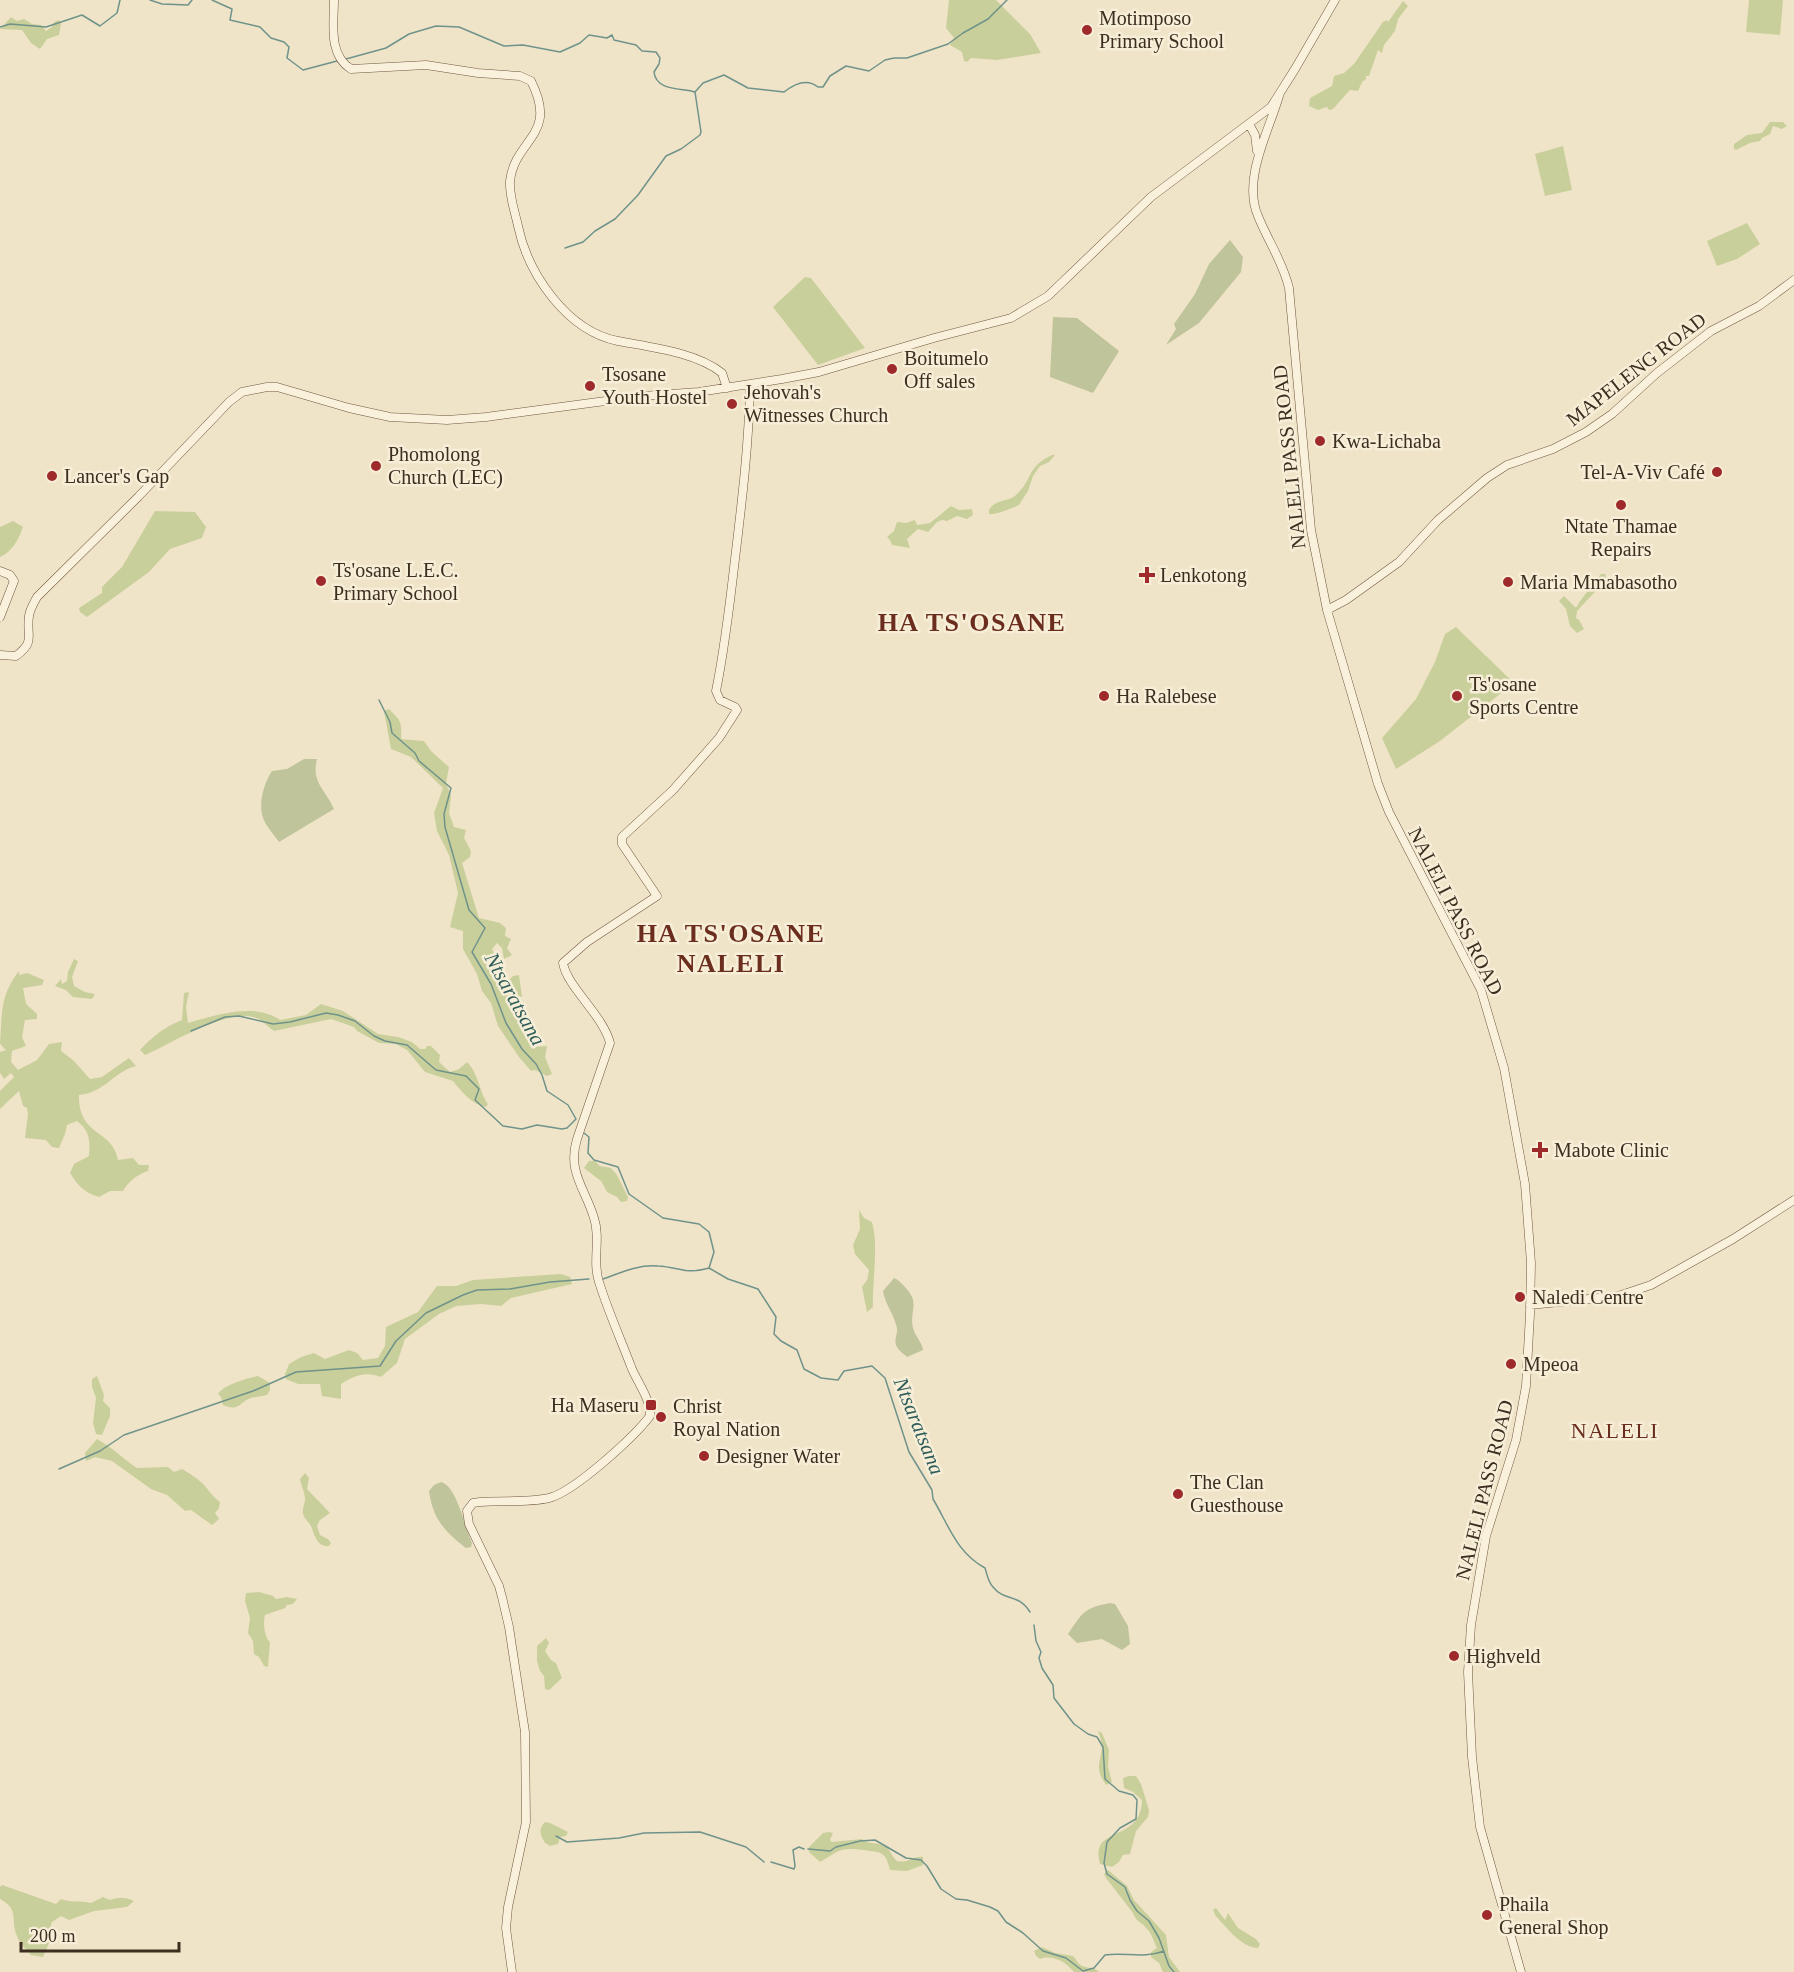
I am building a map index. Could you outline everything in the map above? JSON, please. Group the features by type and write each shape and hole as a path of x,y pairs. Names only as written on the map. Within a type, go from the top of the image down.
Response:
{"main road":[{"path":"334,0 334,43 345,66 351,69 426,64 478,73 520,76 531,81 537,94 541,117 518,161 510,180 510,190 521,242 539,280 573,318 594,332 616,341 655,347 705,363 722,373 727,388"},
{"path":"0,655 15,656 25,649 30,642 29,619 37,597 242,392 260,387 277,387 349,408 390,417 447,420 750,385 838,366 1003,321 1026,311 1058,288 1151,197 1271,107 1335,0"},
{"path":"1258,156 1279,96"},
{"path":"1253,121 1262,128 1263,141"},
{"path":"1253,121 1258,156"},
{"name":"NALELI PASS ROAD","path":"1258,156 1253,198 1257,214 1286,272 1289,288 1311,530 1327,610 1378,784 1389,812 1481,990 1506,1079 1525,1184 1531,1263 1526,1386 1516,1440 1486,1536 1471,1624 1468,1672 1472,1757 1480,1827 1521,1972"},
{"name":"MAPELENG ROAD","path":"1327,610 1346,600 1399,562 1438,520 1487,478 1507,465 1553,449 1586,432 1612,414 1662,369 1711,331 1760,306 1794,280"},
{"path":"512,1972 506,1928 526,1822 525,1732 509,1627 502,1597 469,1524 467,1511 469,1506 480,1502 532,1500 560,1494 578,1484 650,1416 594,1266 595,1221 573,1165 577,1139 610,1042 606,1030 563,963 587,942 657,896 622,844 622,837 673,790 724,732 738,710 720,700 716,694 728,622 743,495 750,385"},
{"path":"0,571 10,575 14,581 0,617"},
{"path":"1530,1305 1618,1296 1651,1285 1733,1239 1794,1200"}],"green space":[{"path":"949,0 996,0 1030,34 1041,53 997,60 971,58 967,62 964,61 962,52 950,45 954,38 946,28"},
{"path":"1749,0 1783,0 1780,35 1746,32"},
{"path":"1403,1 1408,6 1398,19 1395,31 1384,45 1382,53 1378,50 1369,76 1366,76 1358,91 1350,90 1333,109 1329,110 1327,107 1318,110 1309,106 1310,98 1332,86 1334,76 1344,73 1354,64 1383,22 1387,20 1388,22"},
{"path":"11,17 17,21 24,19 32,24 41,25 46,31 59,20 61,24 59,35 47,39 40,49 31,43 22,30 0,29"},
{"path":"1770,122 1783,122 1787,126 1782,129 1773,126 1770,134 1760,141 1734,149 1734,144 1747,135 1762,133"},
{"path":"1563,146 1572,190 1545,196 1535,154"},
{"path":"1747,223 1760,244 1737,259 1717,266 1707,241"},
{"path":"1230,240 1243,257 1241,272 1199,323 1166,345 1176,329 1174,324 1195,294 1209,264"},
{"path":"805,277 811,278 865,348 818,365 773,307"},
{"path":"1053,317 1077,318 1119,351 1093,393 1050,377"},
{"path":"1055,455 1049,462 1040,466 1033,476 1028,491 1019,505 989,514 992,506 1014,497 1034,468"},
{"path":"951,506 959,510 972,509 973,515 967,519 957,516 947,521 942,520 928,532 918,529 907,539 910,548 892,545 887,537 894,531 897,522 906,523 915,520 917,525 930,523"},
{"path":"155,511 195,512 206,527 202,538 170,549 149,572 87,617 80,612 79,608 102,593 102,587 122,567"},
{"path":"13,521 23,527 15,545 0,557 0,527"},
{"path":"1601,574 1605,574 1607,579 1577,611 1576,618 1584,629 1577,633 1570,626 1566,609 1559,601 1564,596 1577,607"},
{"name":"Ts'osane Sports Centre","path":"1456,627 1514,683 1440,741 1396,769 1382,738 1416,699 1435,662 1445,634"},
{"path":"389,709 400,722 401,739 424,741 431,751 449,767 446,783 451,796 449,813 454,827 466,830 464,838 471,851 470,857 462,863 479,918 500,923 506,928 505,936 511,939 507,948 512,955 504,959 502,948 497,943 492,949 507,982 513,976 519,975 522,997 511,995 522,1031 532,1047 547,1046 545,1057 552,1074 547,1076 535,1070 531,1071 519,1057 498,1026 491,1003 482,991 477,974 463,949 463,931 450,927 458,893 449,855 437,831 434,813 443,788 411,757 391,749 384,711"},
{"path":"304,759 317,759 317,780 334,809 279,842 263,818 261,806 264,787 272,771 287,769"},
{"path":"74,959 78,961 72,977 74,986 95,994 92,999 73,997 66,990 55,986 61,979 62,984 67,981"},
{"path":"19,971 19,975 27,973 44,980 42,985 23,988 26,1004 37,1014 37,1019 25,1020 22,1037 26,1046 12,1051 11,1062 18,1070 37,1060 49,1044 62,1042 61,1051 73,1060 90,1079 102,1077 129,1058 136,1066 96,1090 79,1095 80,1109 84,1119 110,1143 118,1160 133,1158 139,1165 149,1165 148,1171 134,1179 123,1191 110,1191 99,1197 86,1191 73,1178 70,1173 74,1164 89,1156 88,1136 77,1121 67,1125 59,1148 52,1147 46,1140 25,1138 28,1114 19,1091 0,1109 0,1091 14,1077 11,1073 4,1079 0,1073 0,1052 6,1050 0,1044 2,1014 8,988"},
{"path":"189,992 186,1007 188,1023 222,1014 247,1011 270,1015 280,1020 306,1015 321,1004 343,1011 378,1034 412,1042 420,1049 431,1046 440,1055 439,1062 450,1072 459,1069 467,1062 488,1104 486,1107 476,1103 467,1097 453,1081 425,1072 407,1050 396,1044 379,1043 354,1027 331,1019 274,1031 259,1019 247,1016 233,1017 217,1021 145,1055 140,1050 150,1040 164,1029 182,1020 184,993"},
{"path":"589,1161 595,1161 600,1166 611,1168 628,1197 627,1201 621,1202 607,1192 601,1181 584,1168"},
{"path":"859,1210 864,1218 872,1222 875,1242 873,1307 867,1312 862,1287 867,1280 869,1270 855,1254 853,1245 860,1229"},
{"path":"561,1274 570,1277 572,1284 511,1298 501,1306 481,1304 456,1306 439,1314 405,1339 397,1363 381,1377 370,1374 360,1375 341,1384 341,1399 322,1396 320,1384 298,1384 286,1379 285,1374 289,1364 314,1353 325,1359 349,1350 357,1353 363,1360 378,1358 385,1346 386,1327 418,1312 437,1286 456,1286 473,1280"},
{"path":"894,1278 910,1293 914,1303 913,1328 923,1350 907,1357 896,1345 897,1328 883,1291"},
{"path":"97,1376 104,1395 103,1401 110,1408 110,1416 102,1435 96,1434 93,1423 96,1398 92,1379"},
{"path":"258,1376 270,1383 267,1395 251,1398 233,1408 223,1405 218,1394 221,1391 236,1382"},
{"path":"97,1439 137,1468 168,1467 174,1472 182,1469 190,1474 220,1502 215,1513 219,1519 212,1525 191,1510 185,1511 167,1495 151,1489 112,1461 95,1457 86,1461 85,1453"},
{"path":"305,1473 309,1478 307,1489 330,1513 320,1520 317,1526 320,1535 331,1543 329,1546 319,1543 303,1514 305,1496 300,1479"},
{"path":"441,1482 447,1485 456,1499 472,1543 471,1547 466,1548 446,1530 433,1509 429,1491"},
{"path":"259,1592 276,1599 287,1597 297,1599 285,1608 265,1615 264,1629 270,1642 268,1667 264,1666 259,1657 254,1654 253,1641 248,1633 250,1618 245,1601 246,1593"},
{"path":"1110,1603 1115,1604 1128,1626 1130,1644 1122,1650 1102,1639 1077,1643 1068,1634 1089,1609"},
{"path":"546,1638 549,1643 545,1651 556,1663 562,1678 549,1690 545,1689 544,1676 537,1661 537,1646"},
{"path":"1098,1731 1102,1733 1109,1750 1108,1767 1112,1782 1106,1785 1099,1771 1102,1747"},
{"path":"1136,1776 1141,1784 1149,1810 1148,1817 1136,1831 1130,1854 1123,1855 1112,1867 1100,1864 1099,1852 1102,1843 1133,1823 1139,1814 1142,1800 1124,1788 1123,1778"},
{"path":"545,1822 568,1832 566,1836 560,1837 558,1844 550,1846 543,1840 541,1830"},
{"path":"823,1833 833,1833 830,1840 832,1842 862,1839 885,1846 897,1861 923,1857 923,1865 907,1871 890,1870 882,1854 850,1849 836,1852 820,1862 809,1852 809,1847"},
{"path":"1108,1870 1127,1886 1134,1900 1166,1935 1169,1957 1180,1972 1163,1972 1159,1963 1151,1957 1151,1952 1157,1948 1152,1936 1106,1878 1104,1874"},
{"path":"2,1885 56,1904 61,1899 91,1903 103,1897 110,1900 122,1898 134,1901 127,1907 94,1911 69,1920 61,1916 52,1922 48,1933 50,1941 43,1957 31,1955 19,1941 12,1911 0,1899"},
{"path":"1216,1908 1225,1920 1228,1913 1238,1928 1256,1939 1260,1944 1258,1948 1234,1936 1215,1915 1213,1910"},
{"path":"1042,1947 1055,1953 1073,1956 1082,1966 1099,1972 1074,1972 1059,1960 1040,1959 1034,1951"}],"waterway":[{"path":"0,27 10,24 46,27 82,15 100,26 117,13 120,0"},
{"path":"150,0 162,4 188,5 192,0"},
{"path":"212,0 232,9 230,20 260,27 271,38 284,42 289,47 287,58 303,70 337,61"},
{"path":"346,59 386,48 409,34 436,26 459,27 504,46 523,45 560,52 580,43 589,35 607,38 612,35 614,40 636,45 642,51 656,52 660,58 654,72 656,78 659,83 670,88 695,92 703,83 724,75 748,88 784,92 805,83 823,87 830,76 846,66 869,71 885,60 907,58 948,44 988,19 1007,0"},
{"path":"565,248 583,242 595,231 615,219 638,195 666,156 681,149 700,135 695,92"},
{"name":"Ntsaratsana","path":"191,1031 225,1017 239,1016 273,1024 326,1013 338,1015 355,1021 374,1036 385,1041 407,1045 436,1070 466,1076 479,1089 475,1100 503,1126 522,1129 537,1125 562,1129 567,1128 576,1119 568,1105 547,1091 536,1064 522,1049 506,1023 491,984 472,952 485,928 469,910 445,827 444,814 451,788 419,761 415,753 392,733 390,722 379,700"},
{"name":"Ntsaratsana","path":"584,1133 589,1137 588,1153 594,1160 618,1167 629,1194 663,1218 699,1224 709,1232 714,1252 709,1268 728,1279 758,1289 776,1317 774,1334 797,1350 804,1369 821,1378 838,1380 844,1371 872,1366 885,1378 909,1452 932,1490 933,1499 954,1538 967,1555 985,1568 990,1583 998,1592 1021,1602 1030,1612"},
{"path":"603,1279 644,1266 688,1271 709,1268"},
{"path":"59,1469 100,1451 124,1435 253,1391 296,1372 380,1366 396,1341 426,1313 463,1295 477,1290 510,1289 550,1282 589,1279"},
{"name":"Ntsaratsana","path":"1034,1625 1036,1641 1041,1652 1039,1658 1042,1668 1053,1685 1054,1698 1074,1724 1088,1734 1097,1737 1103,1747 1105,1779 1119,1791 1133,1795 1137,1800 1136,1819 1120,1828 1107,1842 1104,1863 1107,1874 1125,1887 1137,1911 1149,1921 1159,1938 1169,1966 1174,1972"},
{"path":"556,1836 567,1842 619,1838 644,1833 700,1832 746,1847 764,1862"},
{"path":"808,1849 830,1851 836,1847 860,1841 875,1840 906,1858 921,1860 941,1889 956,1899 967,1900 998,1911 1006,1922 1023,1933 1043,1951 1066,1958 1083,1971 1094,1968 1105,1955 1149,1955 1164,1951"},
{"path":"771,1862 794,1869 793,1850 799,1847 804,1849"}],"place":[{"name":"Motimposo Primary School","path":"1087,30"},
{"name":"Boitumelo Off sales","path":"892,369"},
{"name":"Tsosane Youth Hostel","path":"590,386"},
{"name":"Jehovah's Witnesses Church","path":"732,404"},
{"name":"Kwa-Lichaba","path":"1320,441"},
{"name":"Phomolong Church (LEC)","path":"376,466"},
{"name":"Tel-A-Viv Café","path":"1717,472"},
{"name":"Lancer's Gap","path":"52,476"},
{"name":"Ntate Thamae Repairs","path":"1621,505"},
{"name":"Lenkotong","path":"1147,575"},
{"name":"Ts'osane L.E.C. Primary School","path":"321,581"},
{"name":"Maria Mmabasotho","path":"1508,582"},
{"name":"Ha Ralebese","path":"1104,696"},
{"name":"Ts'osane Sports Centre","path":"1457,696"},
{"name":"Mabote Clinic","path":"1540,1150"},
{"name":"Naledi Centre","path":"1520,1297"},
{"name":"Mpeoa","path":"1511,1364"},
{"name":"Ha Maseru","path":"651,1405"},
{"name":"Christ Royal Nation","path":"661,1417"},
{"name":"Designer Water","path":"704,1456"},
{"name":"The Clan Guesthouse","path":"1178,1494"},
{"name":"Highveld","path":"1454,1656"},
{"name":"Phaila General Shop","path":"1487,1915"}],"district":[{"name":"HA TS'OSANE","path":"972,622"},
{"name":"HA TS'OSANE NALELI","path":"731,948"},
{"name":"NALELI","path":"1615,1430"}]}
